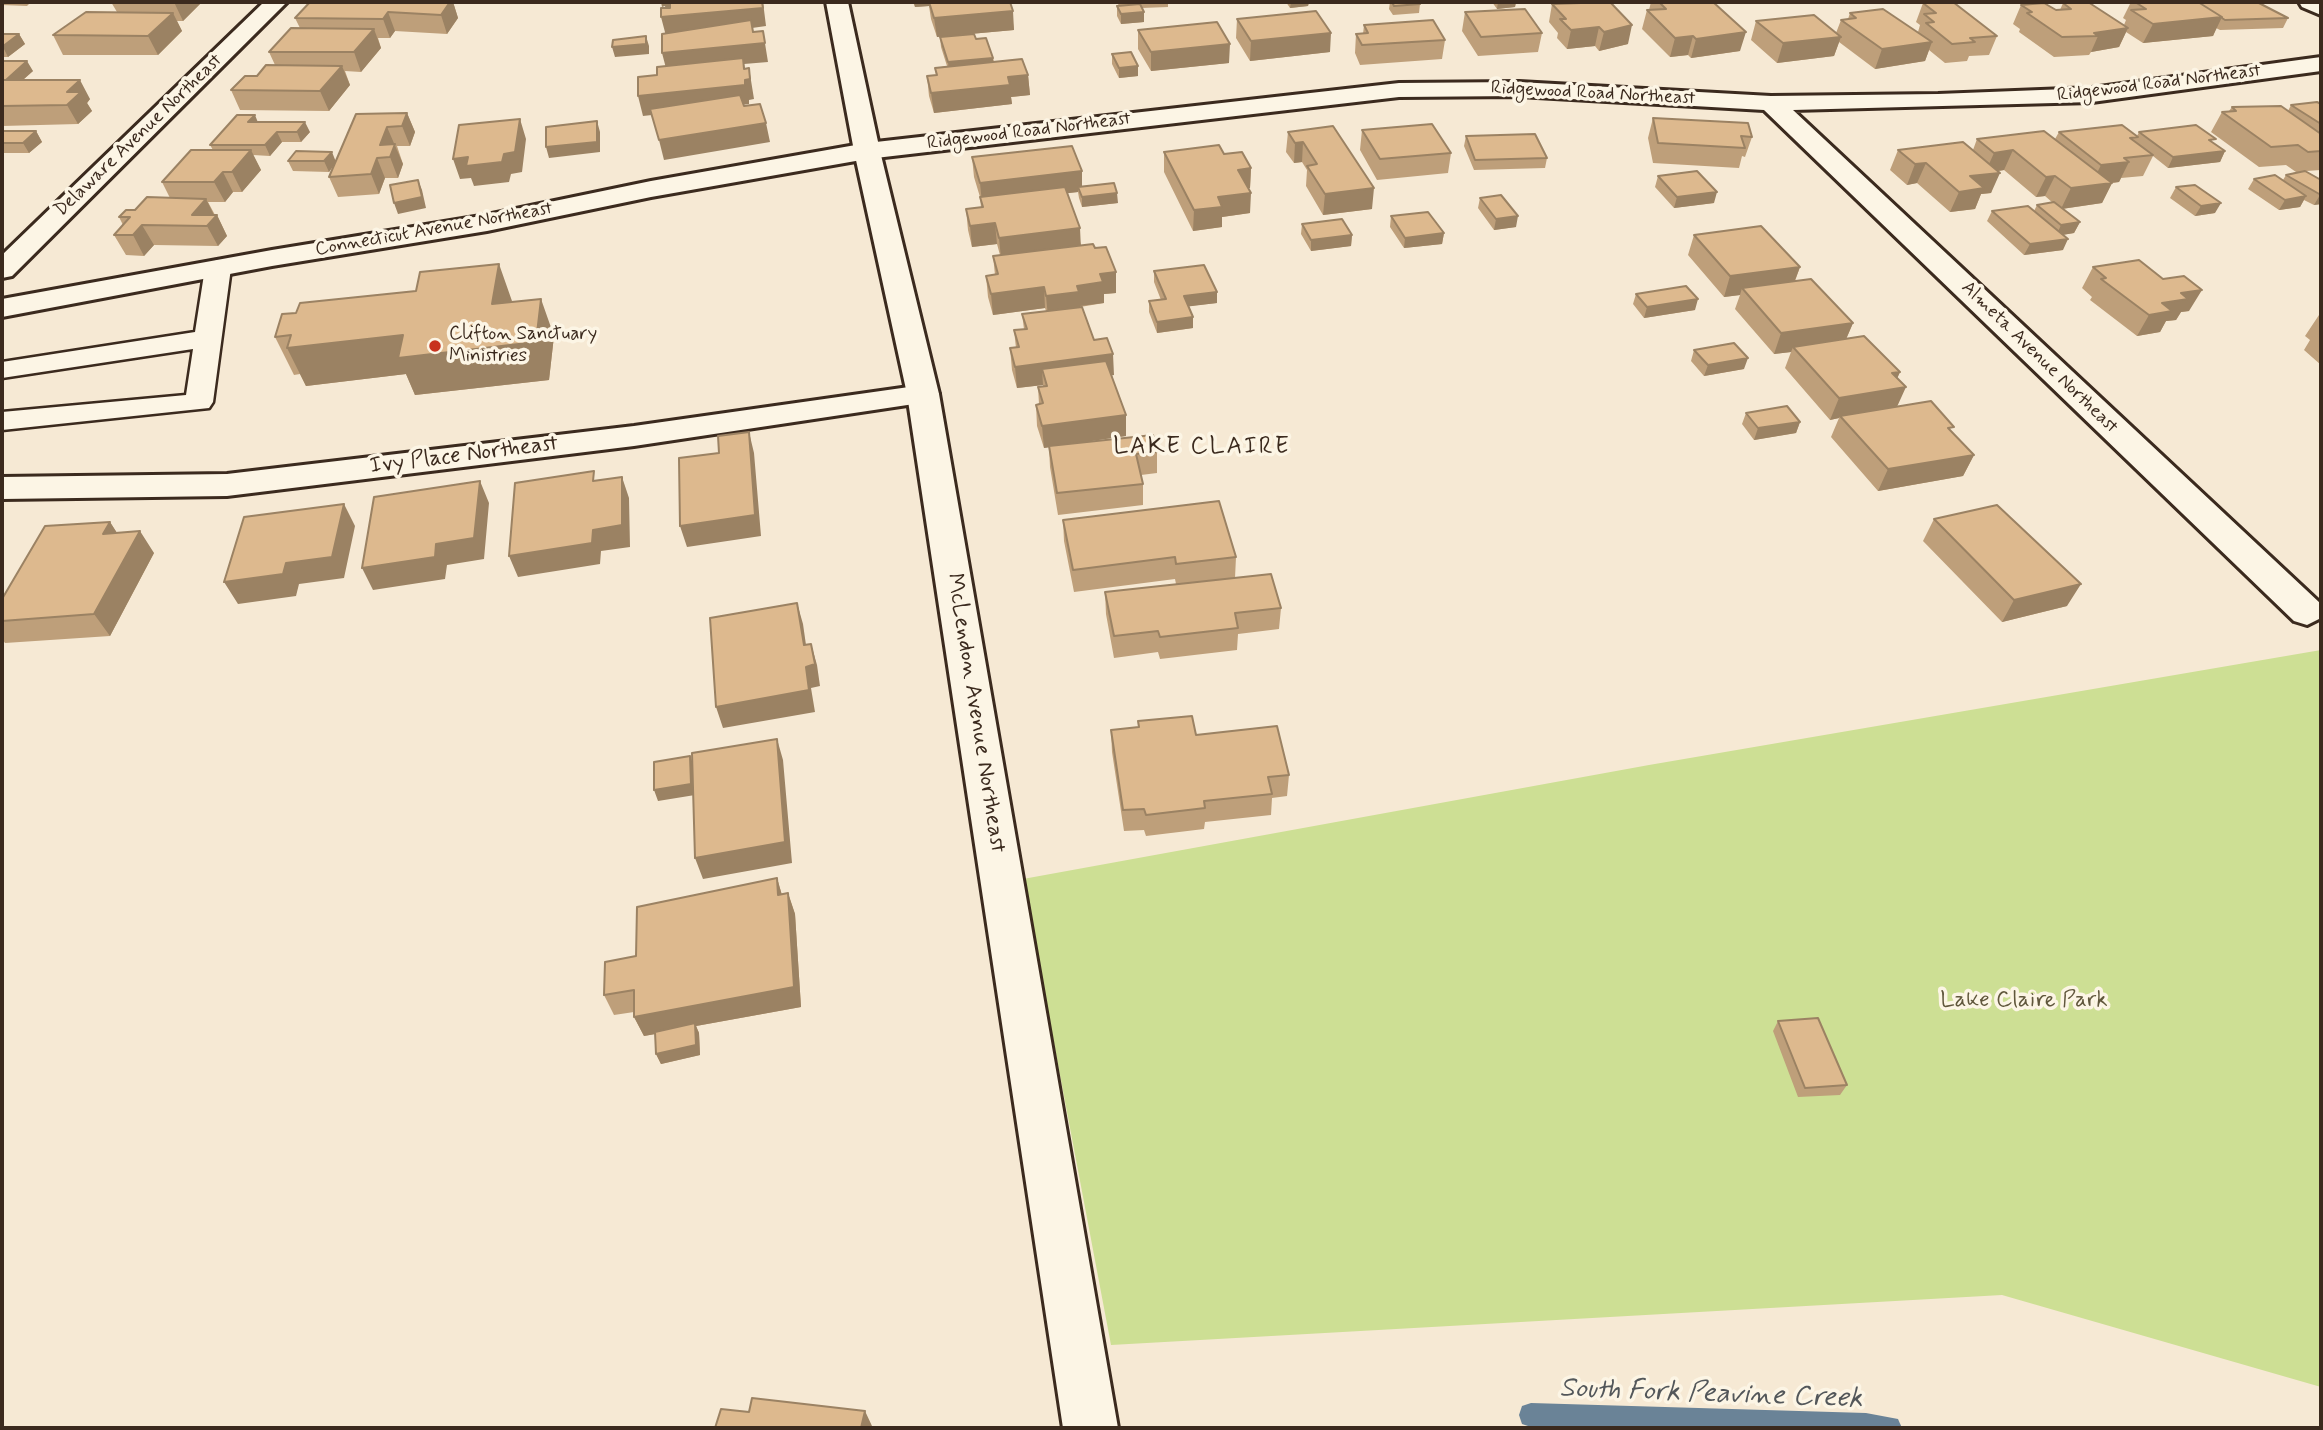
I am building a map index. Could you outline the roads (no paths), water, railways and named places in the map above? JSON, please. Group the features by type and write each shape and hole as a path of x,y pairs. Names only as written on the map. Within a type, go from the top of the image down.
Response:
{"street":[{"name":"Delaware Avenue Northeast","path":"2,270 276,2"},
{"name":"McLendon Avenue Northeast","path":"838,2 867,151 923,394 1091,1428"},
{"path":"2310,2 2321,8"},
{"name":"Ridgewood Road Northeast","path":"867,151 1399,90 1519,89 1771,103 2092,95 2321,64"},
{"name":"Almeta Avenue Northeast","path":"1771,103 2307,612"},
{"name":"Connecticut Avenue Northeast","path":"2,308 218,268 487,223 651,189 867,151"},
{"name":"Ivy Place Northeast","path":"2,488 227,485 634,436 923,394"}],"lane":[{"path":"2,421 199,402 218,268"},
{"path":"2,370 209,338"}],"waterway":[{"name":"South Fork Peavine Creek","path":"1531,1415 1866,1425 1889,1428"}],"place":[{"name":"Clifton Sanctuary Ministries","path":"435,346"}],"district":[{"name":"LAKE CLAIRE","path":"1202,448"}],"park label":[{"name":"Lake Claire Park","path":"2024,1001"}]}
